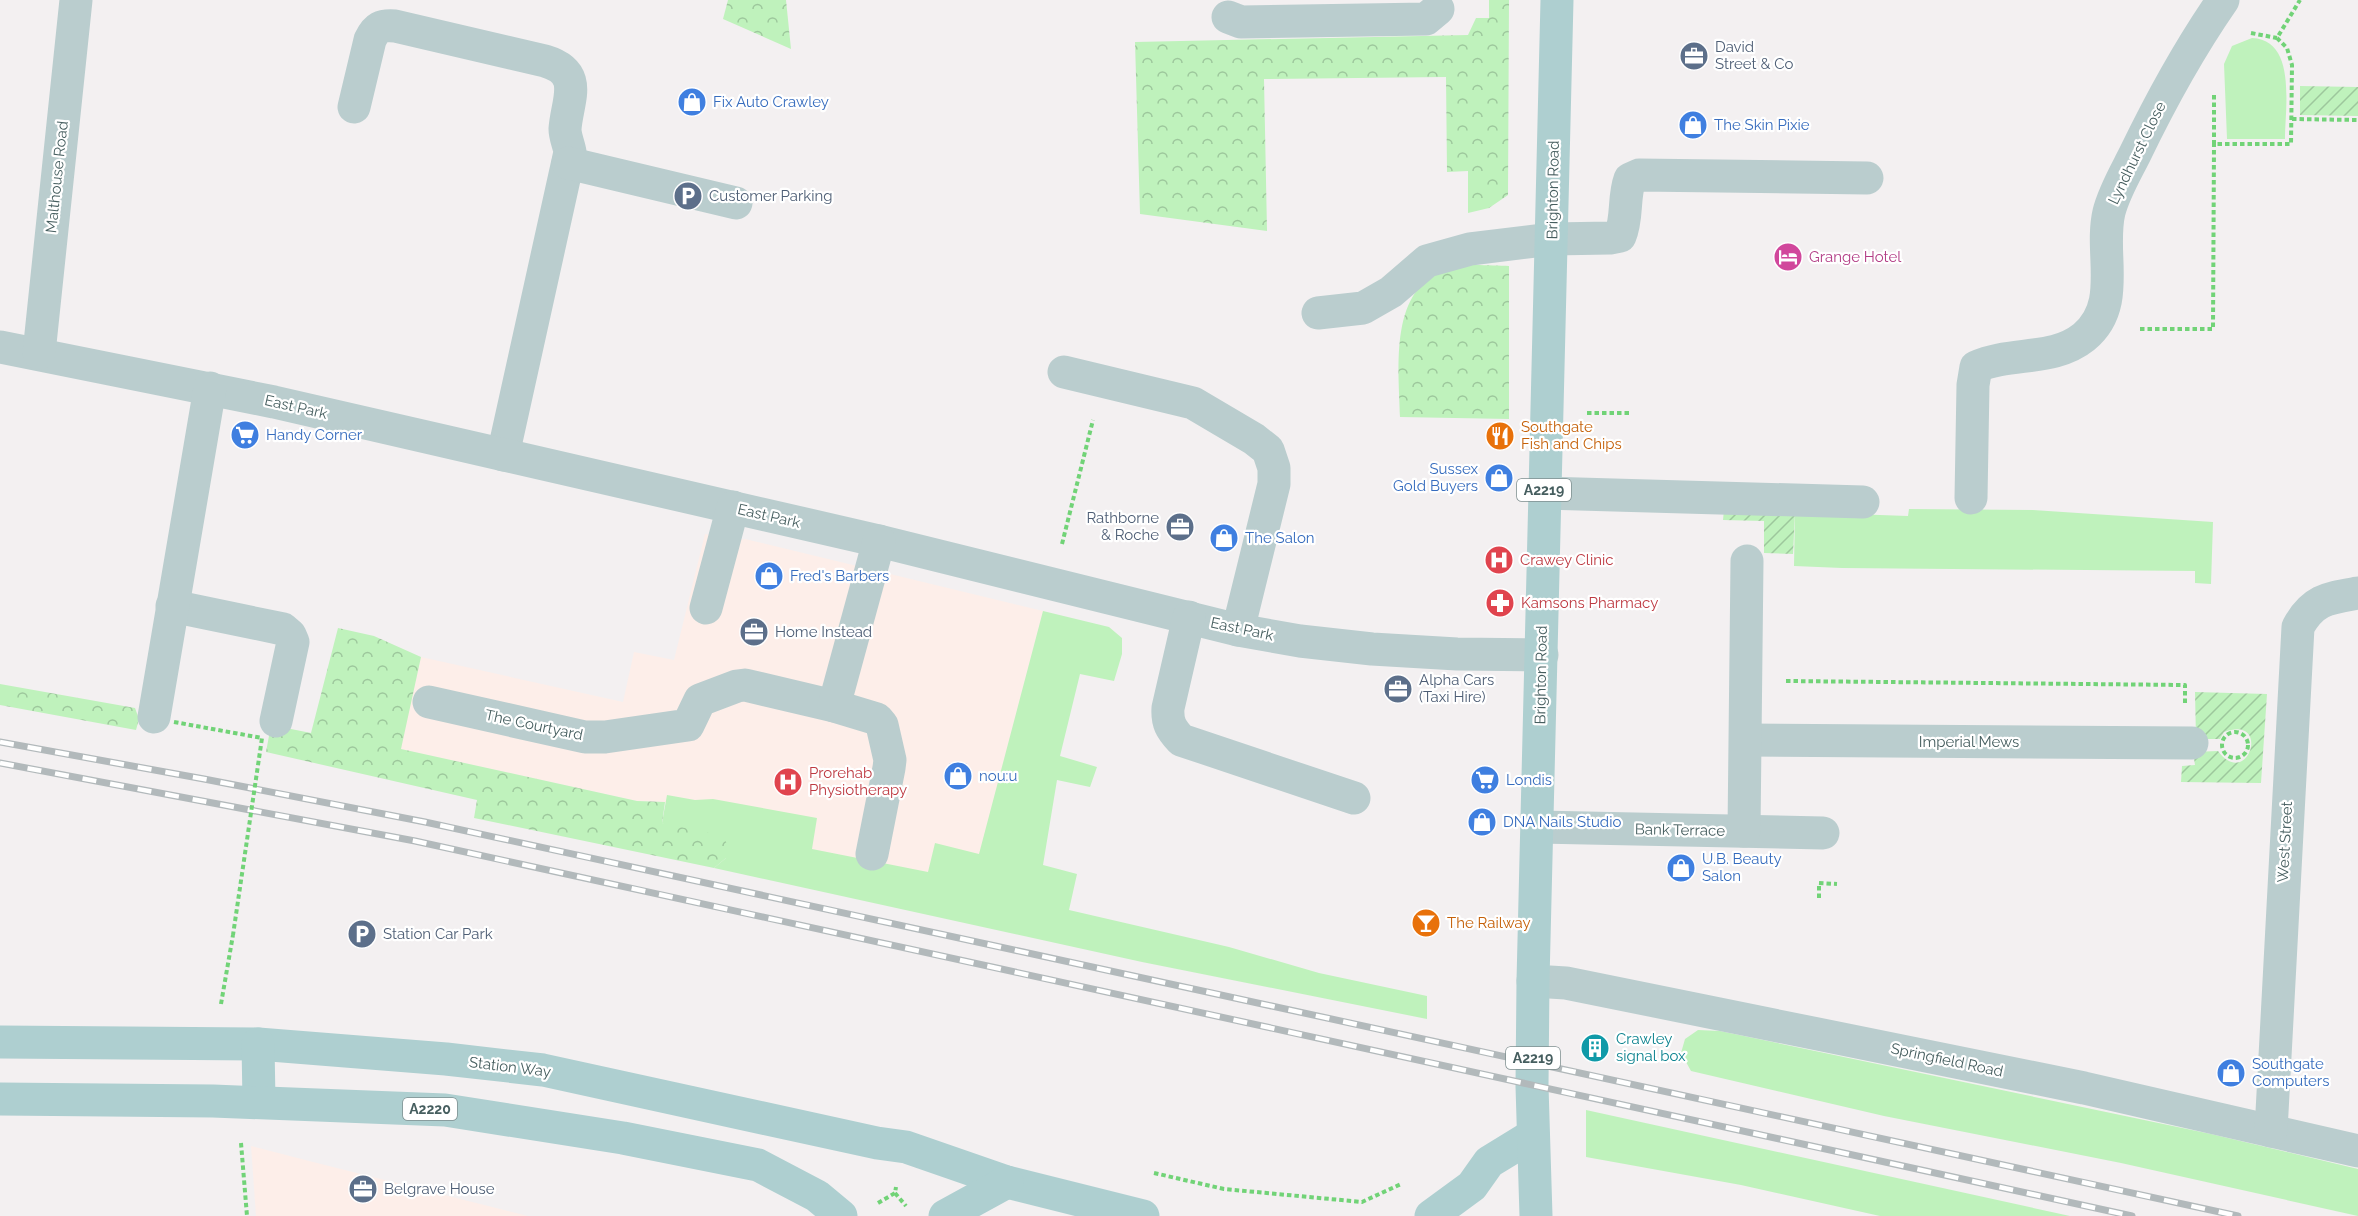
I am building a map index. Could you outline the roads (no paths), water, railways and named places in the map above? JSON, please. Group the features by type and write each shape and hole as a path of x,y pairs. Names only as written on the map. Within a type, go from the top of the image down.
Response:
{"main road":[{"name":"Brighton Road","path":"1533,1135 1533,981 1557,0"},
{"name":"Station Way","path":"0,1042 258,1044 446,1059 543,1070 906,1148 1007,1182 1143,1216"},
{"path":"258,1044 259,1102"},
{"name":"A2220","path":"0,1099 259,1102 445,1110 623,1137 758,1165 817,1196 842,1216"},
{"path":"1431,1216 1472,1186 1489,1161 1533,1135"},
{"name":"A2219","path":"1533,1135 1536,1216"},
{"path":"945,1216 1007,1182"}],"street":[{"name":"Malthouse Road","path":"39,353 76,0"},
{"name":"Lyndhurst Close","path":"1971,498 1973,385 1976,367 1992,360 2038,355 2071,346 2086,336 2100,320 2108,295 2106,242 2109,212 2151,120 2196,39 2223,0"},
{"path":"1228,17 1241,22 1426,19 1438,9"},
{"path":"354,107 370,40 374,31 382,25 395,26 554,63 562,70 571,85 572,94 565,129 570,152 568,164 503,455"},
{"path":"568,164 736,203"},
{"path":"1318,313 1363,308 1391,292 1427,261 1470,249 1551,239 1620,236 1626,222 1626,190 1630,179 1639,175 1867,178"},
{"name":"East Park","path":"0,347 210,388 733,507 1238,630 1372,650 1542,655"},
{"path":"1064,372 1193,403 1254,439 1268,450 1274,468 1274,484 1238,630"},
{"path":"164,719 172,606 210,388"},
{"path":"1544,493 1863,502"},
{"path":"706,608 733,507"},
{"path":"834,706 879,542"},
{"path":"1744,831 1747,561"},
{"name":"West Street","path":"2271,1131 2295,646 2298,627 2306,612 2320,602 2358,593"},
{"path":"172,606 282,628 290,635 293,642 276,721"},
{"path":"1189,617 1167,720 1181,740 1354,798"},
{"name":"The Courtyard","path":"429,702 585,737 605,737 688,725 700,700 737,686 753,686 877,719 884,730 890,760 872,854"},
{"name":"Imperial Mews","path":"1746,740 2188,743"},
{"name":"Bank Terrace","path":"1538,827 1823,832"},
{"name":"Springfield Road","path":"1533,981 1566,982 1724,1014 2084,1088 2358,1150"}],"railway":[{"path":"0,742 425,822 2238,1216"},
{"path":"0,763 415,841 2132,1216"}],"place":[{"name":"David Street & Co","path":"1694,56"},
{"name":"Fix Auto Crawley","path":"692,102"},
{"name":"The Skin Pixie","path":"1693,125"},
{"name":"Customer Parking","path":"688,196"},
{"name":"Grange Hotel","path":"1788,257"},
{"name":"Handy Corner","path":"245,435"},
{"name":"Southgate Fish and Chips","path":"1500,436"},
{"name":"Sussex Gold Buyers","path":"1499,478"},
{"name":"Rathborne & Roche","path":"1180,527"},
{"name":"The Salon","path":"1224,538"},
{"name":"Crawey Clinic","path":"1499,560"},
{"name":"Fred's Barbers","path":"769,576"},
{"name":"Kamsons Pharmacy","path":"1500,603"},
{"name":"Home Instead","path":"754,632"},
{"name":"Alpha Cars (Taxi Hire)","path":"1398,689"},
{"name":"nou:u","path":"958,776"},
{"name":"Londis","path":"1485,780"},
{"name":"Prorehab Physiotherapy","path":"788,782"},
{"name":"DNA Nails Studio","path":"1482,822"},
{"name":"U.B. Beauty Salon","path":"1681,868"},
{"name":"The Railway","path":"1426,923"},
{"name":"Station Car Park","path":"362,934"},
{"name":"Crawley signal box","path":"1595,1048"},
{"name":"Southgate Computers","path":"2231,1073"},
{"name":"Belgrave House","path":"363,1189"}]}
